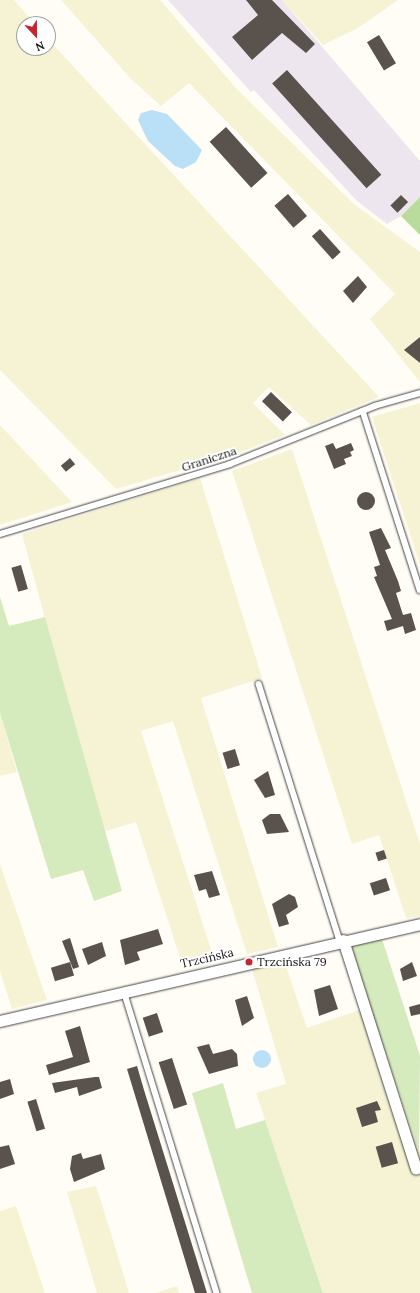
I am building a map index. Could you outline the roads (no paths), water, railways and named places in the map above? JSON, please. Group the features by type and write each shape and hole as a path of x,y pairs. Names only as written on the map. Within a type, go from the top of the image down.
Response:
{"street":[{"name":"Trzcińska","path":"0,1021 342,940 420,924"},
{"path":"342,940 416,1169"}],"lane":[{"name":"Graniczna","path":"0,534 230,464 362,411 420,393"},
{"path":"362,411 420,590"},
{"path":"259,684 342,940"},
{"path":"124,991 217,1293"}],"water":[{"path":"152,110 167,114 202,150 196,162 183,169 175,166 148,141 138,120 141,113"},
{"path":"262,1050 268,1053 271,1059 268,1065 262,1068 256,1065 253,1059 256,1053"}],"place":[{"name":"Trzcińska 79","path":"249,962"}]}
